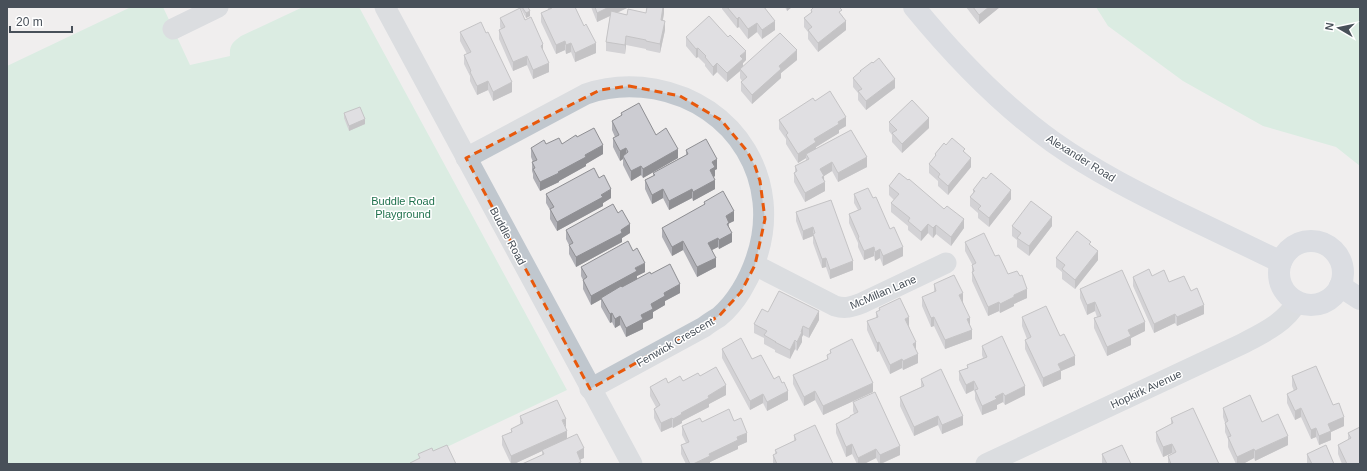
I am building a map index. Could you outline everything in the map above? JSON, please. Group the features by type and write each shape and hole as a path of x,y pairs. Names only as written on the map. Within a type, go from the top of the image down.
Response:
{"street":[{"path":"173,29 218,7"},
{"name":"Buddle Road","path":"385,7 590,389 632,464"},
{"name":"Alexander Road","path":"914,7 989,90 1053,142 1093,168 1140,194 1281,262"},
{"name":"Fenwick Crescent","path":"466,158 574,100 600,90 629,86 664,91 696,103 710,111 721,120 747,151 760,181 764,200 765,219 760,249 755,265 741,292 719,316 704,327 590,389"},
{"path":"1314,240 1324,243 1332,248 1339,256 1343,266 1343,276 1340,286 1335,295 1317,305 1307,305 1297,302 1289,296 1282,285 1279,271 1281,262 1286,253 1298,243 1314,240"},
{"name":"McMillan Lane","path":"755,265 835,306 843,308 862,303 946,263"},
{"path":"1340,286 1360,299"},
{"name":"Hopkirk Avenue","path":"986,464 1010,459 1242,344 1278,323 1291,312 1297,302"}],"highlighted area":[{"path":"629,86 680,96 721,120 747,151 755,166 760,181 765,219 755,265 741,292 719,316 590,389 466,158 600,90"}],"green space":[{"name":"Buddle Road Playground","path":"131,7 163,7 190,65 230,56 232,44 241,36 303,7 359,7 567,390 411,464 7,464 7,66"},
{"path":"1096,7 1360,7 1360,166 1336,147 1263,126 1183,81 1108,26"}],"building":[{"path":"522,7 528,7 530,11 526,13"},
{"path":"551,7 575,7 584,26 586,24 596,43 575,53 571,43 566,45 565,41 556,45 541,13 552,8"},
{"path":"595,7 609,7 597,13"},
{"path":"647,7 663,7 661,20 665,21 660,44 626,36 625,45 606,42 611,11 627,15 628,9 646,13"},
{"path":"727,7 764,7 775,21 762,30 757,23 748,29 739,17 737,19"},
{"path":"814,7 839,7 842,10 839,12 846,21 818,43 808,30 812,27 804,18 812,12 811,10"},
{"path":"973,7 989,7 979,15"},
{"path":"520,8 525,20 531,17 543,44 541,46 549,63 533,70 527,56 513,62 499,30 505,27 500,18"},
{"path":"709,16 728,37 730,35 746,51 740,56 743,59 727,73 717,63 713,67 705,57 706,56 698,48 696,49 686,37"},
{"path":"481,22 486,33 488,32 512,82 493,92 488,81 477,86 464,55 471,52 460,32"},
{"path":"780,33 797,50 779,66 781,69 752,95 741,82 747,77 740,69"},
{"path":"879,58 895,79 866,101 858,91 862,89 853,78 860,71"},
{"path":"830,91 846,117 838,122 839,124 814,139 816,142 798,154 786,135 788,133 779,120 813,98 815,101"},
{"path":"912,100 929,118 902,144 892,133 897,130 889,122"},
{"path":"639,103 656,135 666,128 678,149 643,169 641,166 631,171 623,156 628,152 626,148 620,151 613,138 619,135 612,121 622,115 621,113"},
{"path":"360,107 365,119 349,126 344,113"},
{"path":"594,128 603,145 585,155 586,157 558,172 559,173 540,182 533,169 535,168 532,162 537,160 531,148 544,140 546,144 559,138 562,144 576,135 577,137"},
{"path":"851,130 867,157 838,173 832,162 820,169 824,176 822,177 825,182 805,193 794,173 797,171 795,166 809,159 806,154"},
{"path":"952,138 965,149 963,151 971,158 948,186 938,177 940,174 929,164 944,143 946,145"},
{"path":"706,139 717,159 712,162 715,167 710,170 715,180 693,192 692,189 669,201 663,189 652,195 645,180 655,175 653,173 688,154 686,150"},
{"path":"594,168 599,178 604,175 611,189 601,195 603,197 557,222 550,209 554,207 546,194"},
{"path":"899,173 908,180 909,179 944,209 947,206 964,219 951,237 936,225 933,228 928,224 921,232 908,221 910,218 891,203 899,194 889,186"},
{"path":"991,173 1011,190 989,218 978,209 981,206 970,197 975,191 973,190 983,177 986,179"},
{"path":"868,188 873,198 876,197 890,229 894,227 903,247 883,256 880,249 875,252 874,247 864,251 849,214 861,209 854,194"},
{"path":"723,191 734,211 726,216 729,223 727,224 732,233 719,240 718,238 708,243 716,258 697,267 683,241 672,247 662,228 705,204 704,202"},
{"path":"831,200 853,261 830,270 826,258 822,259 813,234 815,233 813,227 803,231 796,212"},
{"path":"1031,201 1052,217 1029,246 1017,238 1021,233 1012,226"},
{"path":"613,204 618,213 622,210 630,224 621,230 622,233 576,257 569,245 573,243 566,230"},
{"path":"1077,231 1091,242 1089,244 1098,251 1075,280 1062,269 1065,265 1056,258"},
{"path":"984,233 995,256 999,255 1008,274 1017,271 1020,276 1022,275 1027,289 1000,304 999,302 988,307 972,272 974,271 972,265 976,263 965,242"},
{"path":"628,241 633,251 637,248 645,263 635,268 637,271 591,296 583,280 587,277 581,267"},
{"path":"670,264 680,284 664,293 665,296 651,304 653,309 641,315 643,319 626,328 620,316 615,319 612,313 610,314 601,298 621,286 622,287 650,272 651,274"},
{"path":"1149,269 1152,276 1164,270 1169,282 1184,276 1191,291 1197,288 1204,305 1177,317 1175,314 1154,324 1133,277"},
{"path":"1122,270 1145,322 1128,330 1131,336 1107,347 1094,318 1101,316 1095,302 1087,305 1080,289"},
{"path":"954,275 963,293 959,295 970,318 967,319 972,330 945,340 934,317 931,318 922,297 936,291 934,284"},
{"path":"779,291 819,311 809,329 803,326 797,342 795,340 790,350 764,335 767,331 754,324 762,309 768,312"},
{"path":"900,298 909,317 905,319 916,342 913,344 918,354 890,365 879,342 877,343 867,321 878,317 876,312 880,310 879,308"},
{"path":"1046,306 1060,336 1064,334 1075,356 1058,364 1061,370 1043,378 1025,340 1031,337 1022,317"},
{"path":"1002,336 1025,386 1005,396 1003,393 995,397 997,399 982,406 975,390 978,389 974,381 966,385 959,371 968,368 967,365 987,357 982,346"},
{"path":"741,338 752,359 761,355 774,379 779,376 782,383 784,382 788,391 767,402 763,394 750,401 722,349"},
{"path":"852,339 873,383 823,406 815,391 804,397 793,375 828,359 827,355 831,353 830,350"},
{"path":"1316,366 1333,405 1339,403 1344,417 1328,424 1331,431 1319,436 1316,428 1311,430 1301,408 1295,411 1287,394 1297,389 1292,376"},
{"path":"716,367 726,385 708,396 709,398 681,413 682,414 661,423 654,409 660,405 650,387 666,378 668,383 680,376 683,381 698,373 700,376"},
{"path":"941,369 963,416 942,425 938,416 914,427 900,397 924,386 921,379"},
{"path":"875,392 900,446 880,455 876,449 858,458 852,444 846,447 836,424 858,412 853,402"},
{"path":"1250,395 1262,422 1278,414 1288,436 1255,451 1254,449 1237,457 1228,437 1231,436 1225,423 1228,421 1223,408"},
{"path":"557,400 566,419 562,420 567,431 511,456 502,436 512,432 511,429 523,423 520,416"},
{"path":"1193,408 1219,464 1171,464 1168,456 1176,452 1172,444 1163,447 1156,432 1173,423 1171,418"},
{"path":"729,409 734,421 741,418 747,433 737,437 738,440 709,454 710,456 690,464 681,445 689,442 682,426 700,418 702,422"},
{"path":"815,425 833,464 777,464 773,455 777,453 775,450 796,440 794,435"},
{"path":"1360,427 1360,464 1347,464 1338,445 1351,438 1348,433"},
{"path":"577,434 584,448 577,452 581,462 577,464 522,464 544,454 542,450"},
{"path":"447,445 456,464 410,463 420,458 418,454 432,448 433,451"},
{"path":"1122,445 1131,464 1107,464 1102,454"},
{"path":"1326,445 1334,464 1312,464 1307,454"}]}
